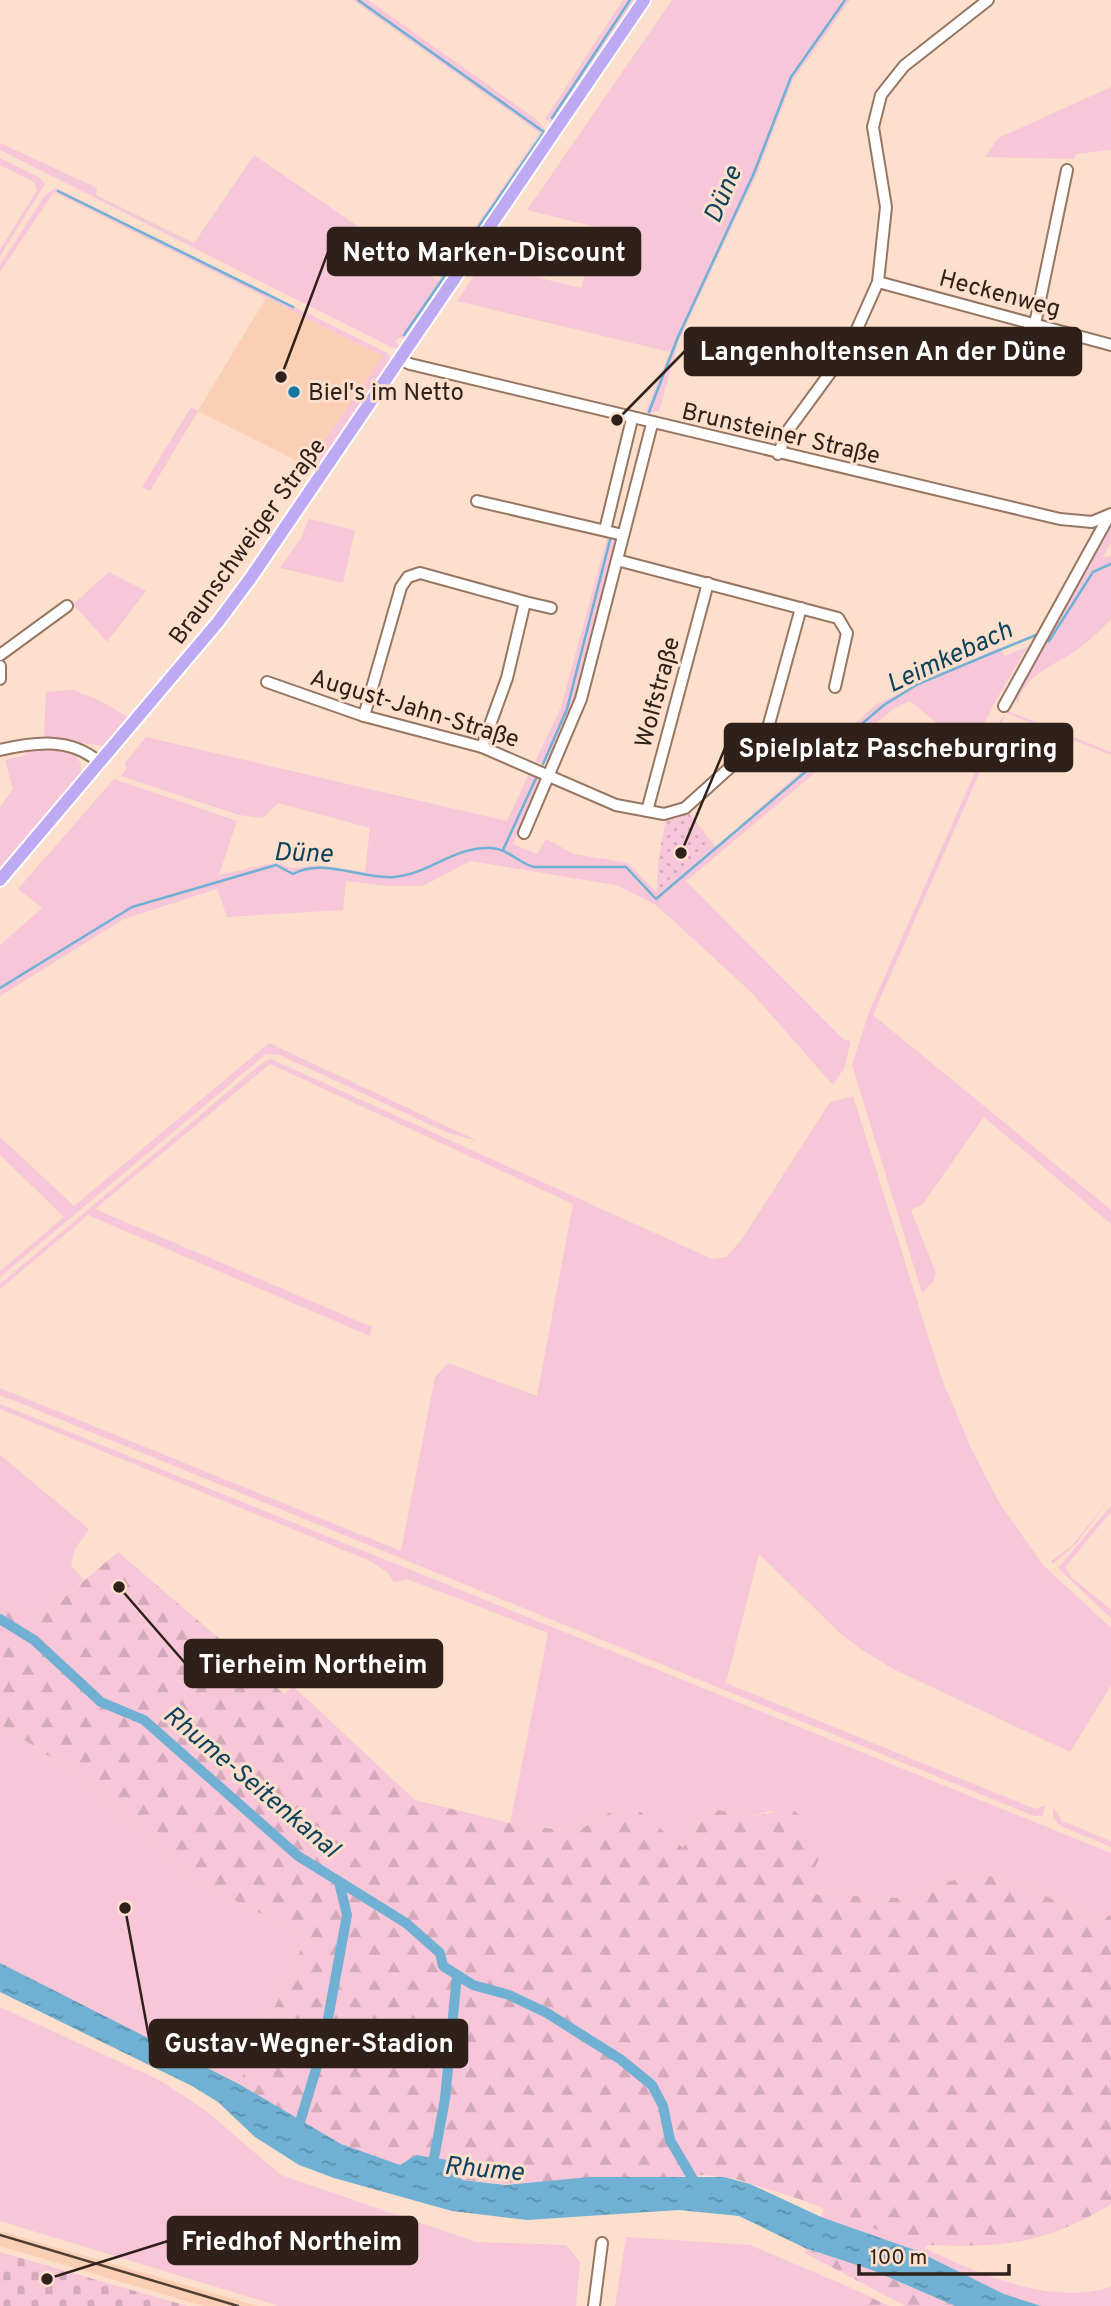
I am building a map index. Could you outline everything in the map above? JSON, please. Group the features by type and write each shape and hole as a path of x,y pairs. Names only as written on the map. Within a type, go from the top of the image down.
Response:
{"main road":[{"name":"Braunschweiger Straße","path":"0,880 228,609 402,359 643,0"}],"street":[{"path":"778,454 789,429 849,347 878,282 886,207 874,145 876,106 890,82 904,66 988,0"},
{"path":"1035,324 1066,170"},
{"name":"Heckenweg","path":"878,282 1111,345"},
{"name":"Brunsteiner Straße","path":"402,359 410,364 652,424 1068,521 1092,522 1110,515"},
{"path":"604,530 632,419"},
{"path":"524,833 581,699 652,424"},
{"path":"477,501 623,535"},
{"path":"1004,706 1110,515"},
{"path":"617,560 838,618 846,627 846,638 835,687"},
{"path":"365,716 401,587 408,576 420,573 551,608"},
{"name":"Wolfstraße","path":"647,811 708,583"},
{"path":"482,747 506,678 525,602"},
{"path":"0,655 67,606"},
{"name":"August-Jahn-Straße","path":"267,682 365,716 482,747 550,774 608,802 669,814 685,808 763,738 801,608"},
{"path":"0,666 0,678"},
{"path":"0,750 49,743 78,748 99,762"},
{"path":"594,2306 602,2244"}],"shaded area":[{"path":"266,298 384,356 307,466 198,411"},
{"path":"0,2231 258,2306 203,2306 0,2246"}],"green space":[{"path":"353,0 368,0 536,119 547,132 407,341 400,337 395,341 401,347 393,348 0,150 0,143 97,188 96,195 194,243 254,155 438,281 540,133"},
{"path":"623,0 637,0 555,125 545,119"},
{"path":"672,0 850,0 793,80 757,173 679,340 659,411 646,413 670,352 457,301 482,264 581,288 590,259 599,260 608,230 527,210"},
{"path":"1111,87 1111,150 1076,154 1074,159 985,157 998,138"},
{"path":"0,158 40,178 45,184 0,256 0,250 37,190 34,182 0,165"},
{"path":"56,188 387,353 392,361 318,471 307,466 383,356 54,192 0,272 0,265 45,195"},
{"path":"191,407 198,411 150,491 142,487"},
{"path":"309,519 355,530 343,583 280,568 301,538"},
{"path":"1111,526 1111,542 1103,557 1111,556 1111,619 1082,646 1034,677 1022,692 1018,703 1013,696"},
{"path":"607,538 618,541 574,707 550,763 535,762 561,707"},
{"path":"109,572 146,591 107,642 73,604"},
{"path":"1028,646 995,702 971,751 910,701 895,708 858,737 686,881 843,1039 851,1041 844,1068 833,1085 751,992 656,905 616,885 470,861 423,886 388,886 346,881 343,910 227,917 217,889 124,919 0,996 0,945 42,908 18,889 114,779 237,821 219,875 282,861 283,865 294,868 319,865 365,872 370,828 278,803 263,818 239,815 121,776 126,769 125,763 146,737 507,821 530,771 542,779 513,844 537,854 546,839 574,854 628,863 657,893 714,845 716,847 722,842 877,704 1000,647 1005,656"},
{"path":"73,690 101,701 128,717 104,746 44,738 46,692"},
{"path":"1008,711 1111,752 1111,755 1006,713"},
{"path":"1006,714 873,1015 1111,1210 1111,1224 984,1117 922,1205 911,1210 936,1273 933,1282 922,1293 852,1065 869,1012 995,727"},
{"path":"27,750 64,751 76,756 81,767 80,775 0,870 0,807 13,789 5,760 24,756"},
{"path":"688,812 714,845 657,894 658,862 666,819 677,819"},
{"path":"269,1043 478,1141 448,1133 280,1055 266,1054 0,1277 0,1271 64,1217 0,1155 0,1137 74,1206"},
{"path":"271,1059 712,1259 726,1257 740,1242 830,1102 853,1096 941,1377 972,1450 1000,1504 1043,1565 1111,1628 1111,1686 1070,1752 893,1669 861,1649 842,1635 759,1554 726,1683 1035,1809 1046,1805 1042,1816 1034,1816 0,1395 0,1388 401,1551 435,1377 448,1363 537,1396 573,1204 270,1064 95,1209 372,1327 370,1336 88,1215 0,1289 0,1284 262,1063"},
{"path":"0,1404 1111,1853 1111,1913 1100,1924 1027,1886 975,1872 905,1898 803,1894 771,1811 751,1816 712,1809 697,1824 683,1848 617,1808 576,1832 510,1823 548,1633 407,1579 394,1582 388,1573 370,1561 0,1409"},
{"path":"0,1455 89,1529 75,1549 71,1566 84,1580 41,1617 0,1603"},
{"path":"1111,1496 1076,1544 1053,1564 1051,1561 1072,1546"},
{"path":"1111,1506 1111,1512 1065,1567 1071,1577 1111,1610 1111,1618 1058,1568"},
{"path":"118,1552 284,1694 293,1686 415,1800 510,1823 576,1832 617,1808 636,1808 683,1848 697,1824 712,1809 751,1816 793,1810 806,1820 820,1856 804,1894 905,1898 975,1872 1027,1886 1100,1924 1111,1913 1111,2204 1065,2228 1023,2241 979,2245 928,2245 924,2248 802,2200 736,2179 703,2175 552,2188 443,2178 368,2162 239,2084 307,1937 192,1879 96,1787 0,1724 0,1603 41,1617"},
{"path":"0,1724 96,1787 192,1879 307,1937 239,2084 0,1963"},
{"path":"1053,1806 1062,1821 1111,1841 1111,1847 1061,1826 1053,1818"},
{"path":"0,2007 159,2080 205,2110 281,2175 476,2242 566,2245 580,2262 576,2306 279,2306 0,2221"},
{"path":"824,2209 900,2237 968,2268 1015,2284 1064,2293 1111,2287 1111,2306 1041,2306 1027,2302 1004,2294 915,2250 821,2217"},
{"path":"626,2237 750,2245 851,2288 867,2306 615,2306"},
{"path":"805,2248 872,2270 955,2306 905,2306 805,2253"},
{"path":"0,2252 187,2306 0,2306"},
{"path":"851,2288 889,2306 867,2306"}],"water":[{"path":"0,1963 239,2084 341,2144 400,2165 416,2155 447,2160 462,2180 506,2185 590,2177 724,2177 750,2184 821,2217 915,2250 1004,2294 1041,2306 955,2306 872,2270 805,2248 739,2216 679,2210 527,2220 452,2211 334,2178 299,2165 255,2137 218,2102 192,2086 0,1992"}],"waterway":[{"path":"358,0 544,132 404,335"},
{"path":"552,118 630,0"},
{"name":"Düne","path":"649,412 678,337 754,173 791,77 845,0"},
{"path":"58,191 293,307"},
{"name":"Düne","path":"543,764 567,709 610,540"},
{"path":"1046,640 1049,641 1093,572 1111,564"},
{"name":"Leimkebach","path":"0,988 132,907 276,865 293,874 305,869 330,868 394,877 419,871 465,851 491,848 503,851 534,867 626,867 656,899 884,705 918,684 1036,635 1040,637"},
{"name":"Düne","path":"503,850 537,776"},
{"name":"Rhume-Seitenkanal","path":"0,1619 34,1640 101,1702 144,1720 298,1856 406,1923 440,1953 443,1966 473,1985 509,1995 547,2013 620,2059 652,2085 663,2106 670,2140 697,2186"},
{"name":"Rhume-Seitenkanal","path":"297,2132 323,2046 347,1915 339,1882"},
{"name":"Rhume","path":"434,2158 445,2099 457,1975"}],"railway":[{"path":"0,2235 238,2306"}],"place":[{"name":"Netto Marken-Discount","path":"281,377"},
{"name":"Biel's im Netto","path":"294,392"},
{"name":"Langenholtensen An der Düne","path":"617,420"},
{"name":"Spielplatz Pascheburgring","path":"681,853"},
{"name":"Tierheim Northeim","path":"119,1587"},
{"name":"Gustav-Wegner-Stadion","path":"125,1908"},
{"name":"Friedhof Northeim","path":"47,2279"}]}
